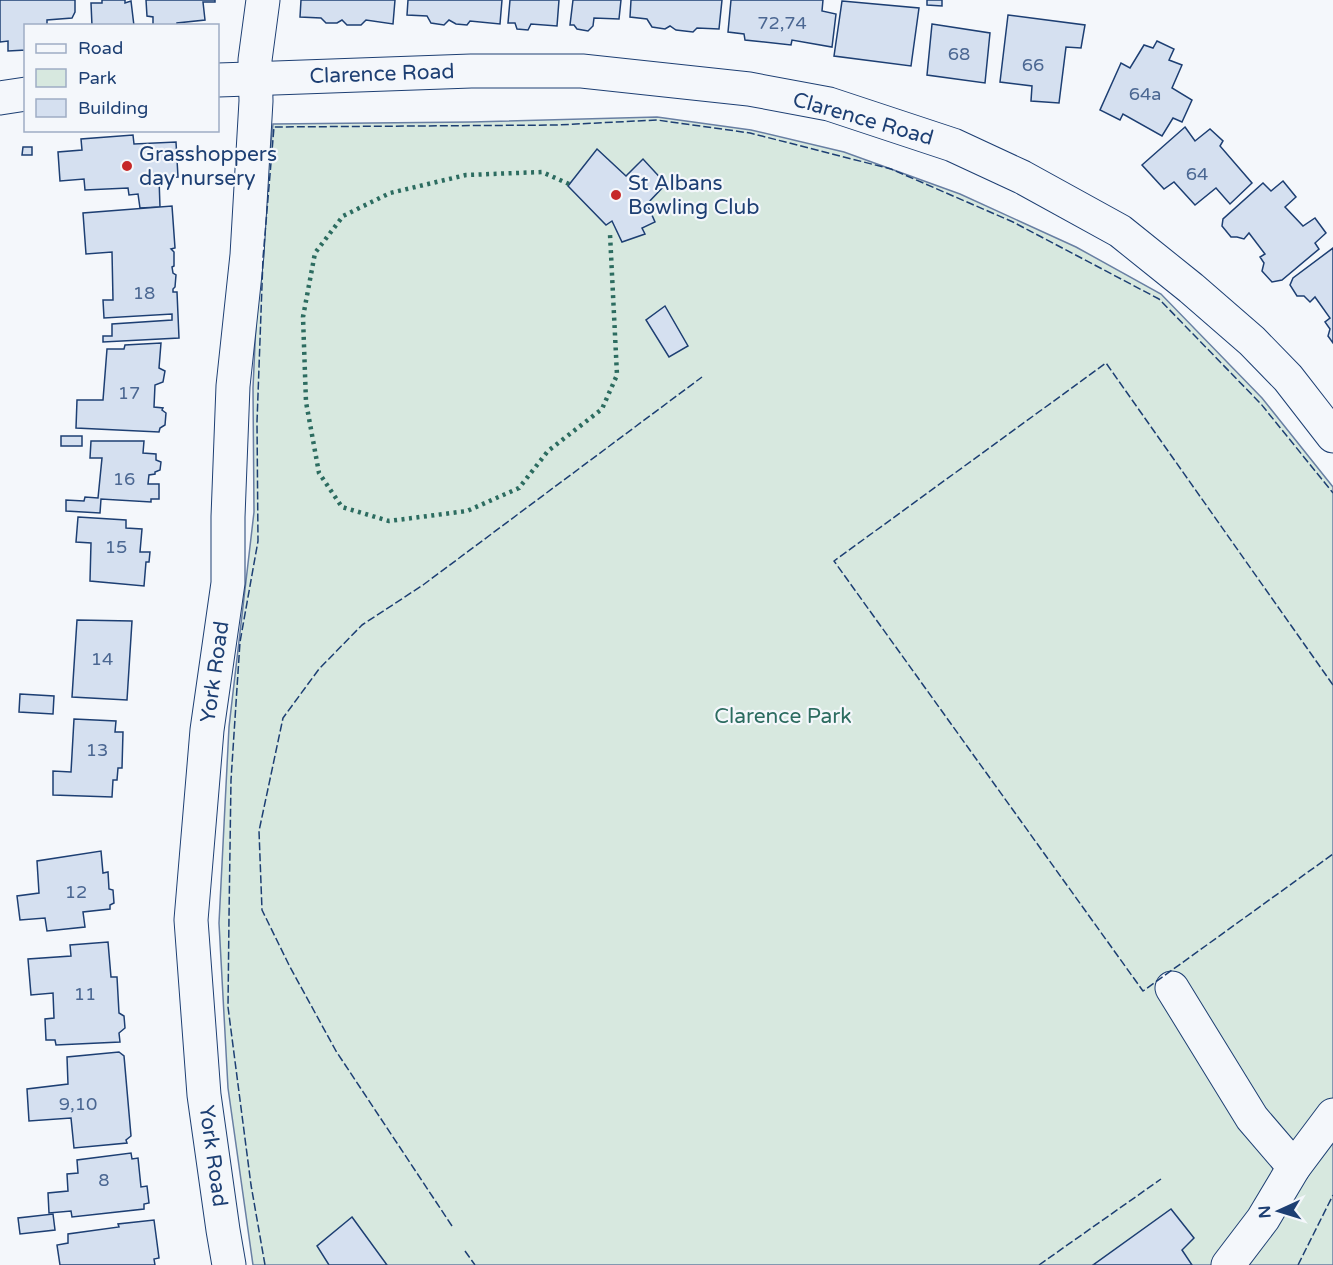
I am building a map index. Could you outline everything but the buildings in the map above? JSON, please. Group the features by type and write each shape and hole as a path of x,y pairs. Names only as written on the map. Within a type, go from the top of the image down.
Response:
{"street":[{"name":"York Road","path":"229,1265 204,1095 191,920 207,730 228,583 233,386 247,255 256,101 255,60 263,0"},
{"name":"Clarence Road","path":"219,80 471,71 582,71 749,89 829,104 953,145 1022,177 1120,231 1252,341 1288,378 1333,436"},
{"path":"0,98 24,94"},
{"path":"1172,988 1252,1118 1294,1167"},
{"path":"1228,1265 1263,1219 1294,1167 1333,1115"}],"green space":[{"name":"Clarence Park","path":"657,117 751,130 844,152 960,194 1076,247 1161,294 1262,398 1333,487 1333,1265 253,1265 228,1088 219,923 229,727 254,512 253,388 259,258 273,124"}],"hedge":[{"path":"569,184 542,172 466,175 390,193 343,216 315,253 303,317 306,402 319,473 342,507 389,521 467,511 519,488 548,451 602,409 617,375 610,234"}],"fence":[{"path":"265,1265 251,1185 228,1007 231,780 240,642 258,541 257,422 263,258 274,127 557,125 657,120 750,133 891,169 1013,222 1159,299 1261,404 1333,493"},
{"path":"1333,685 1106,363 834,561 1143,991 1333,854"},
{"path":"452,1226 336,1051 262,910 259,831 283,718 319,669 362,625 423,585 702,377"},
{"path":"1039,1265 1161,1179"},
{"path":"1298,1265 1333,1195"},
{"path":"465,1251 475,1265"}],"place":[{"name":"Grasshoppers day nursery","path":"127,166"},
{"name":"St Albans Bowling Club","path":"616,195"}]}
